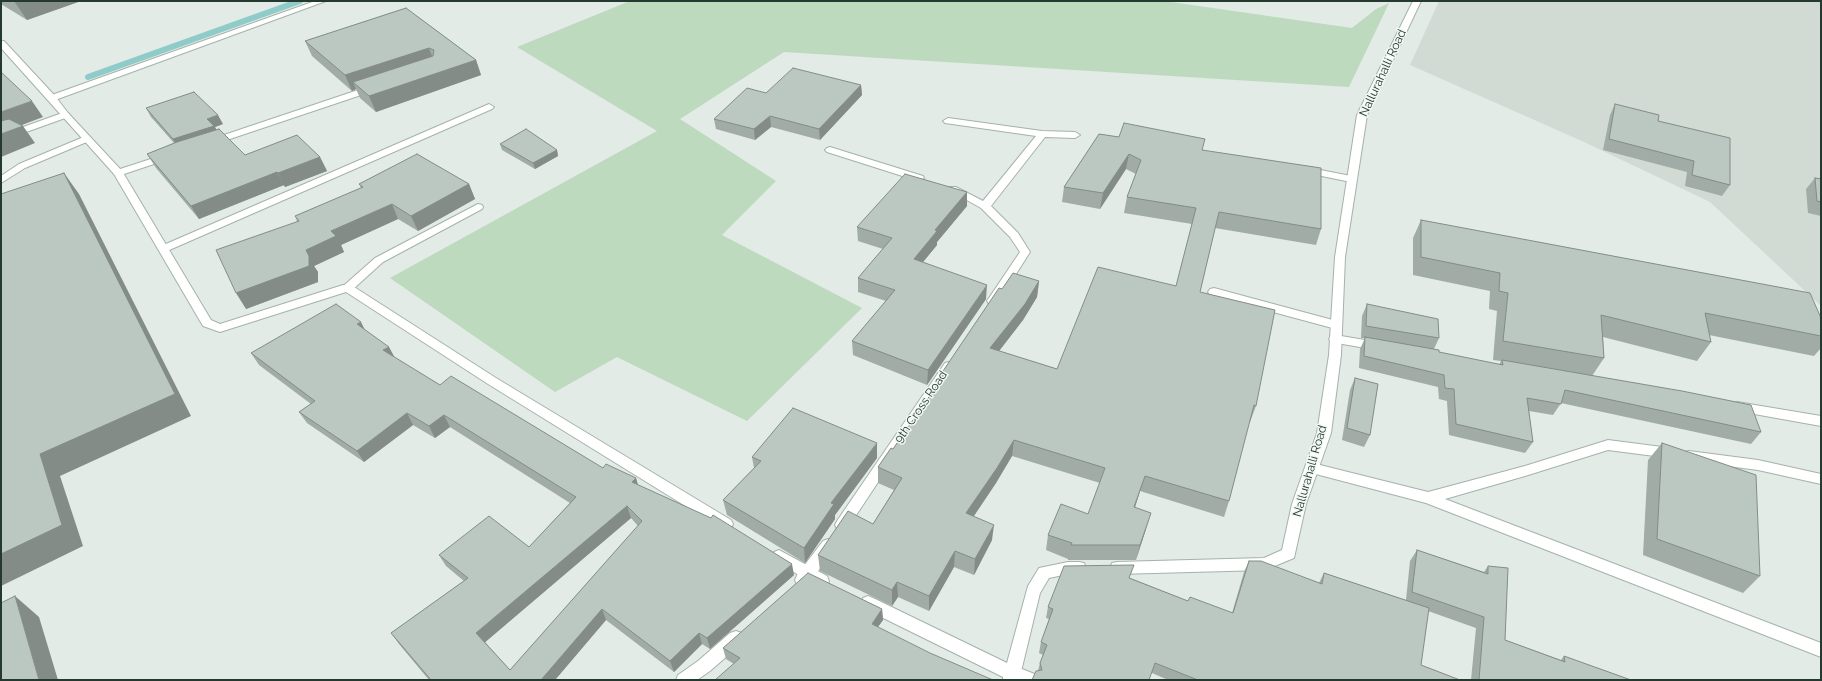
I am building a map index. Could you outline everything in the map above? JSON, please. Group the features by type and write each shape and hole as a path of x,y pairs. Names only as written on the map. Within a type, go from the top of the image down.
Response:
{"street":[{"path":"52,98 322,1"},
{"name":"Nallurahalli Road","path":"1107,568 1265,564 1289,554 1299,504 1324,433 1334,355 1340,257 1362,115 1417,1"},
{"path":"1,42 52,98 86,139 118,173 207,323 220,328 346,288 379,260 478,207"},
{"path":"201,146 382,85"},
{"path":"163,249 489,107"},
{"path":"1,138 65,115"},
{"path":"948,121 1042,134 1075,135"},
{"path":"985,206 1042,134"},
{"path":"1,180 22,166 86,139"},
{"path":"830,150 927,181"},
{"path":"118,173 178,153"},
{"path":"1298,168 1351,179"},
{"path":"942,186 957,190 985,206 1014,235 1026,252 987,310"},
{"path":"346,288 492,381 734,529"},
{"path":"1214,292 1336,325"},
{"path":"1335,339 1390,348"},
{"name":"9th Cross Road","path":"791,589 808,574 957,354"},
{"path":"1727,405 1821,421"},
{"path":"1428,498 1525,471 1608,445 1758,465 1821,479"},
{"path":"1312,468 1428,498 1821,650"},
{"path":"768,549 808,574 830,585"},
{"path":"1012,676 1033,591 1044,573 1068,568 1091,568"},
{"path":"858,599 979,658 1012,676 1031,680"},
{"path":"684,680 704,666 745,630"}],"shaded area":[{"path":"1439,1 1821,1 1821,306 1710,202 1584,142 1410,65"}],"green space":[{"path":"630,1 1164,1 1352,28 1376,9 1389,3 1349,87 784,52 680,119 776,181 722,235 862,308 747,421 617,357 555,392 390,278 657,131 517,47"}],"building":[{"path":"406,8 476,60 369,96 353,82 433,56 434,50 429,48 345,75 305,41"},
{"path":"793,68 861,85 819,129 770,116 754,129 714,119 747,88 766,93"},
{"path":"1,72 32,101 1,112"},
{"path":"194,92 218,115 207,119 214,126 173,139 146,108"},
{"path":"1615,104 1659,115 1658,121 1730,138 1730,185 1692,175 1694,161 1609,139"},
{"path":"9,119 23,126 1,134 1,121"},
{"path":"1124,123 1205,139 1202,150 1321,168 1321,229 1219,212 1200,292 1275,310 1256,406 1254,405 1229,501 1145,476 1134,507 1151,513 1140,545 1071,545 1072,543 1048,535 1061,504 1088,514 1105,468 1014,440 966,513 994,525 975,559 955,551 929,596 897,582 892,590 818,555 848,511 873,524 902,478 878,467 891,448 893,449 944,375 941,374 999,288 1002,289 1013,273 1039,281 1025,304 990,348 1057,369 1098,267 1176,286 1196,208 1127,197 1141,160 1129,154 1103,193 1064,187 1099,134 1119,137"},
{"path":"219,129 245,155 297,135 320,157 278,173 277,172 191,206 147,154 177,142"},
{"path":"526,129 557,150 533,163 500,144"},
{"path":"417,154 469,184 411,216 392,204 331,231 336,236 306,250 309,256 309,266 236,293 216,250 299,221 295,216 363,187 359,184"},
{"path":"64,173 175,394 40,454 62,525 1,554 1,194"},
{"path":"905,174 967,192 935,230 937,231 914,259 987,285 928,370 852,341 895,290 858,278 892,238 857,227"},
{"path":"1815,178 1821,179 1821,202 1817,201"},
{"path":"1421,220 1810,293 1821,318 1821,336 1705,313 1711,342 1601,315 1604,358 1503,341 1508,293 1499,291 1500,273 1421,257"},
{"path":"336,304 361,322 357,324 389,347 383,350 440,385 451,376 603,468 606,464 636,478 632,482 711,518 713,515 792,564 707,638 699,633 670,661 602,609 541,680 431,680 391,633 468,578 439,555 489,516 529,547 576,497 444,415 429,426 407,413 357,451 299,412 315,401 251,353","holes":["627,506 642,521 510,670 476,633"]},
{"path":"1367,304 1438,319 1439,338 1366,326"},
{"path":"1365,337 1439,350 1439,352 1503,365 1502,360 1682,391 1751,405 1761,432 1565,390 1561,404 1527,398 1533,442 1456,424 1454,389 1445,388 1444,375 1364,356"},
{"path":"1355,378 1378,384 1370,435 1347,428"},
{"path":"793,408 877,443 831,503 834,504 804,548 723,500 761,461 752,457"},
{"path":"1662,443 1756,475 1760,576 1657,539"},
{"path":"1417,550 1488,574 1488,566 1508,568 1505,640 1565,662 1564,656 1631,680 1479,680 1484,617 1412,592"},
{"path":"1249,561 1261,561 1322,584 1324,573 1429,608 1421,665 1460,680 1198,680 1155,663 1149,680 1032,680 1036,671 1042,670 1040,663 1047,645 1041,642 1053,609 1048,607 1064,566 1134,565 1129,578 1188,601 1190,597 1233,613"},
{"path":"808,573 882,609 872,624 930,653 993,680 715,680 740,658 723,648"},
{"path":"15,596 39,680 1,680 1,603"}],"waterway":[{"path":"88,77 300,1"}]}
